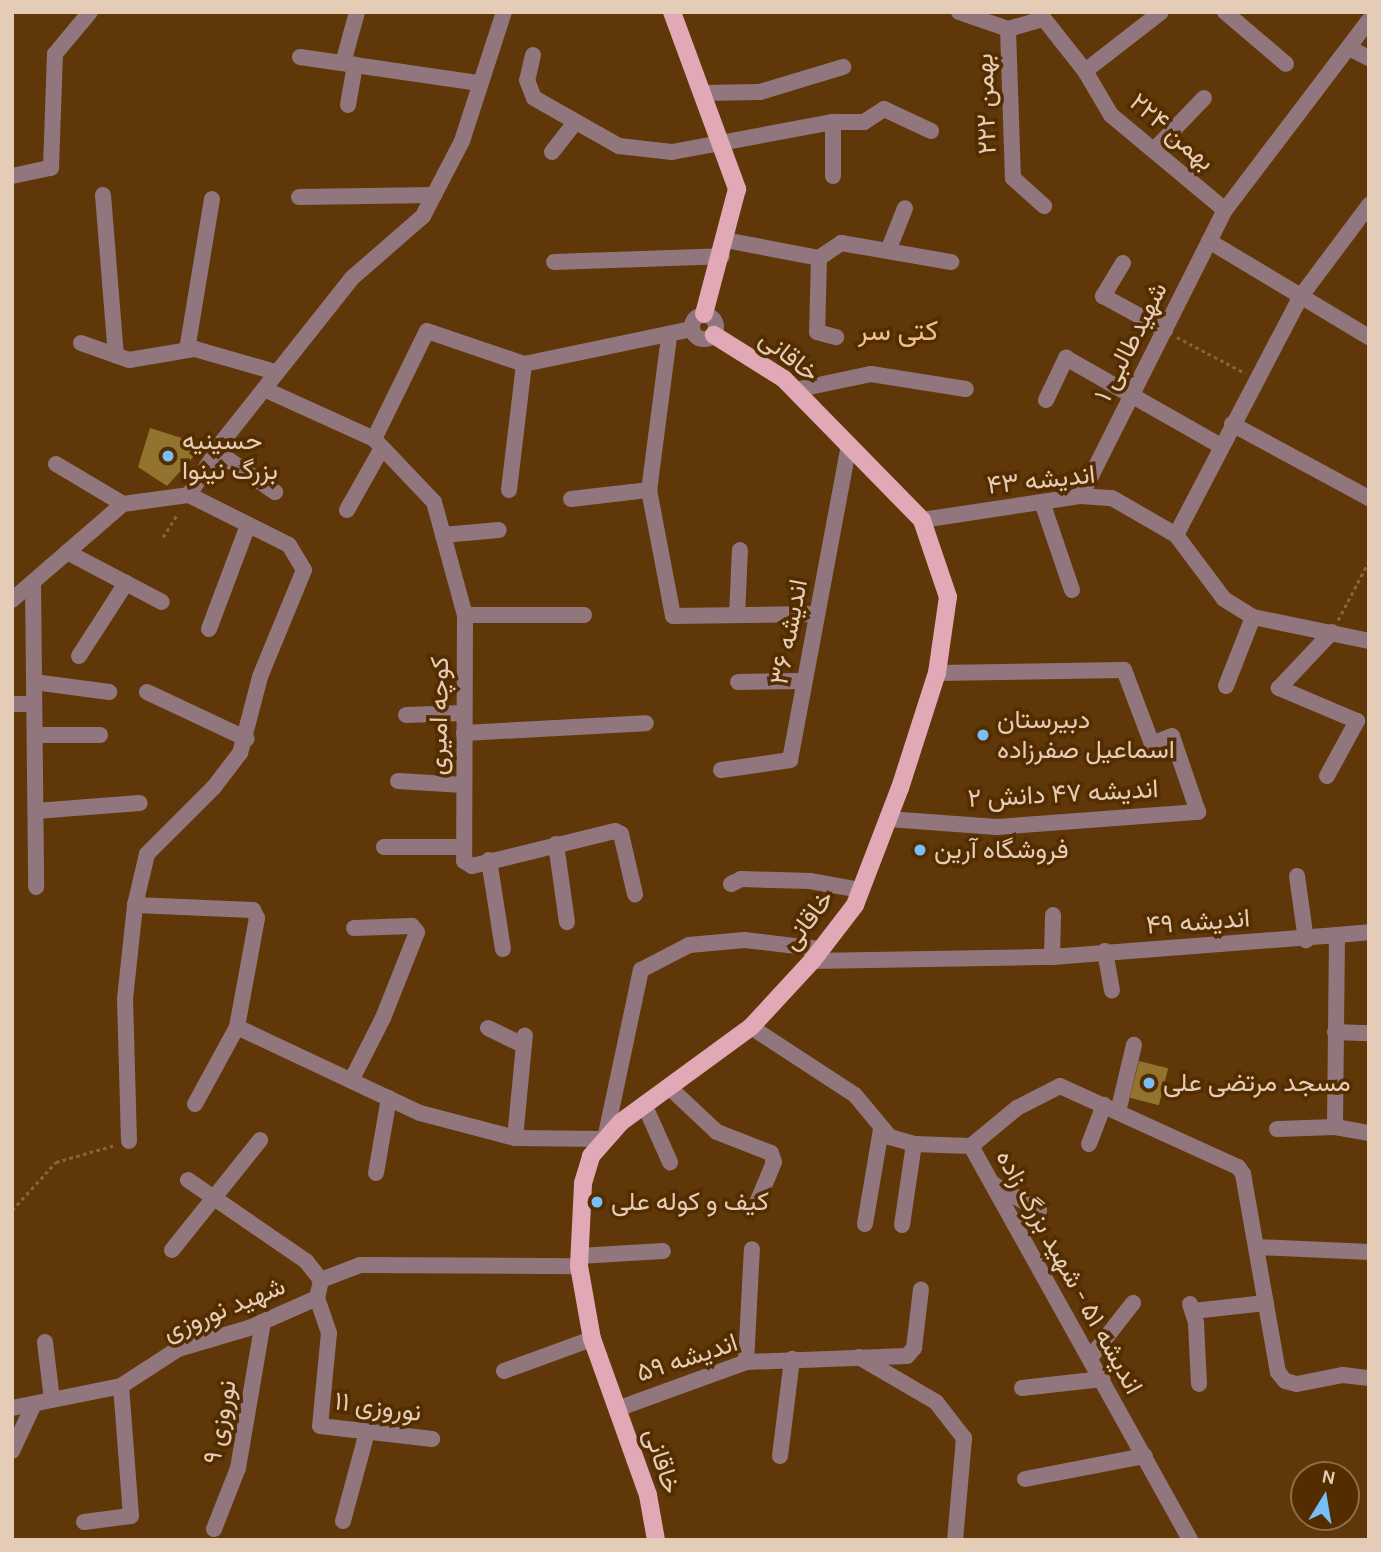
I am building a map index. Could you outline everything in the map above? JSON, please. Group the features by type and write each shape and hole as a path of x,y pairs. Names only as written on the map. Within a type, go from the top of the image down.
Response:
{"main road":[{"path":"672,12 737,190 704,314"},
{"name":"خاقانی","path":"656,1540 648,1495 592,1339 579,1261 583,1183 591,1156 605,1139 644,1104 671,1088 751,1027 817,955 861,890 937,673 948,597 922,520 795,390 714,335"}],"street":[{"path":"12,176 51,168 55,54 90,12"},
{"path":"348,105 349,64 357,12"},
{"path":"188,495 216,451 275,372 352,278 423,216 462,141 504,12"},
{"path":"958,12 1008,29 1045,16"},
{"path":"1085,71 1161,12"},
{"path":"1225,12 1286,65"},
{"name":"۲۲بهمن ۴","path":"1045,16 1085,71 1111,114 1225,210"},
{"name":"شهیدطالبی ۱","path":"1081,496 1225,210 1369,20"},
{"name":"۲۲بهمن ۲","path":"1008,29 1013,178 1044,206"},
{"path":"1349,48 1369,58"},
{"path":"533,55 528,90 575,124 619,146 672,152 833,121 864,122 890,110 931,131"},
{"path":"300,57 479,83"},
{"path":"701,93 760,92 843,67"},
{"path":"1154,150 1204,98"},
{"path":"833,121 833,176"},
{"path":"552,152 575,124"},
{"path":"103,195 116,355"},
{"path":"299,197 434,195"},
{"path":"187,350 212,199"},
{"path":"1176,535 1301,296 1369,205"},
{"path":"888,251 905,208"},
{"path":"1209,241 1369,337"},
{"path":"554,262 723,248 819,257 841,243 951,262"},
{"path":"819,257 817,332 836,337"},
{"path":"1123,263 1103,296 1165,330"},
{"path":"704,314 716,321 714,335 701,339 692,329 692,322 704,314"},
{"path":"348,510 427,331 524,364 669,337 692,329"},
{"path":"669,337 649,490 673,616 817,614"},
{"path":"81,343 129,360 187,350 275,372"},
{"path":"1046,400 1066,358 1221,446"},
{"path":"509,490 524,364"},
{"path":"795,390 871,374 966,389"},
{"path":"264,389 378,443"},
{"path":"1232,424 1369,498"},
{"name":"کوچه امیری","path":"378,443 434,502 466,615 463,847"},
{"name":"اندیشه ۳۶","path":"721,770 790,760 849,446"},
{"path":"216,451 275,492"},
{"path":"55,464 123,504"},
{"path":"571,499 649,490"},
{"path":"12,600 123,504 188,495 289,545 304,569 260,677 247,738 214,787 147,854 135,905 125,999 129,1141"},
{"name":"اندیشه ۴۳","path":"922,520 1081,496 1112,498 1176,535 1224,599 1253,617 1369,641"},
{"path":"1042,502 1072,590"},
{"path":"209,629 248,525"},
{"path":"443,535 499,530"},
{"path":"737,615 740,550"},
{"path":"68,552 162,602"},
{"path":"33,583 36,887"},
{"path":"79,656 126,583"},
{"path":"466,615 584,615"},
{"path":"1226,686 1253,617"},
{"path":"1327,776 1357,721 1279,688 1332,632"},
{"name":"اندیشه ۴۷ دانش ۲","path":"888,819 997,827 1198,812 1172,736 1152,744 1124,670 937,673"},
{"path":"737,682 804,681"},
{"path":"34,682 109,692"},
{"path":"147,692 247,738"},
{"path":"12,704 34,704"},
{"path":"406,715 463,713"},
{"path":"464,733 646,723"},
{"path":"34,735 100,735"},
{"path":"397,781 463,785"},
{"path":"36,810 140,803"},
{"path":"384,847 463,847 467,865 619,831 635,894"},
{"path":"556,844 567,922"},
{"path":"489,860 503,949"},
{"path":"1297,876 1306,940"},
{"path":"731,884 741,879 810,881 861,890"},
{"path":"135,905 253,910 257,918 237,1027 195,1104"},
{"path":"1052,957 1053,915"},
{"path":"352,1079 383,1018 417,932 412,926 354,928"},
{"name":"اندیشه ۴۹","path":"605,1139 641,970 689,945 745,940 817,955 1052,957 1105,951 1306,940 1369,932"},
{"path":"1335,1127 1337,935"},
{"path":"1105,951 1112,990"},
{"path":"237,1027 420,1113 515,1138 605,1139"},
{"name":"اندیشه ۵۱ - شهید بزرگ زاده","path":"751,1027 855,1095 881,1129 914,1144 971,1146 1190,1540"},
{"path":"488,1028 524,1040 515,1138"},
{"path":"1335,1032 1369,1033"},
{"path":"1089,1144 1111,1108 1134,1045"},
{"path":"971,1146 1017,1108 1051,1088 1060,1086 1238,1167 1243,1174 1278,1371 1285,1381 1297,1384 1343,1375 1369,1378"},
{"path":"671,1088 717,1132 771,1153 774,1162 757,1203"},
{"path":"376,1173 389,1098"},
{"path":"644,1104 670,1162"},
{"path":"1277,1129 1335,1127 1369,1133"},
{"path":"865,1224 881,1129"},
{"path":"172,1250 260,1140"},
{"path":"902,1224 914,1144"},
{"path":"188,1180 306,1261 321,1280 360,1265 579,1261 663,1251"},
{"path":"991,1183 1039,1210"},
{"path":"1256,1247 1369,1252"},
{"path":"746,1362 752,1249"},
{"name":"شهید نوروزی","path":"12,1408 121,1386 178,1349 263,1322 317,1298 321,1280"},
{"name":"اندیشه ۵۹","path":"617,1409 746,1362 912,1353 922,1289"},
{"name":"نوروزی ۱۱","path":"317,1298 329,1333 320,1426 432,1439"},
{"path":"1090,1358 1133,1303"},
{"path":"1199,1384 1191,1307 1266,1303"},
{"name":"نوروزی ۹","path":"214,1530 238,1468 263,1322"},
{"path":"504,1371 592,1339"},
{"path":"45,1342 52,1400"},
{"path":"857,1355 936,1402 964,1438 955,1540"},
{"path":"780,1457 792,1359"},
{"path":"1022,1388 1101,1379"},
{"path":"84,1521 131,1516 121,1386"},
{"path":"12,1451 34,1404"},
{"path":"343,1521 367,1432"},
{"path":"1025,1479 1145,1456"}],"path":[{"path":"1165,330 1256,378"},
{"path":"163,537 188,495"},
{"path":"1332,632 1369,561"},
{"path":"12,1210 56,1162 129,1141"}],"building":[{"name":"حسینیه بزرگ نینوا","path":"150,428 204,445 167,486 138,467"},
{"name":"مسجد مرتضی علی","path":"1139,1061 1168,1068 1159,1105 1130,1098"}],"place":[{"name":"حسینیه بزرگ نینوا","path":"168,456"},
{"name":"دبیرستان اسماعیل صفرزاده","path":"983,735"},
{"name":"فروشگاه آرین","path":"920,850"},
{"name":"مسجد مرتضی علی","path":"1149,1083"},
{"name":"کیف و کوله علی","path":"597,1202"}],"district":[{"name":"کتی سر","path":"898,331"}]}
